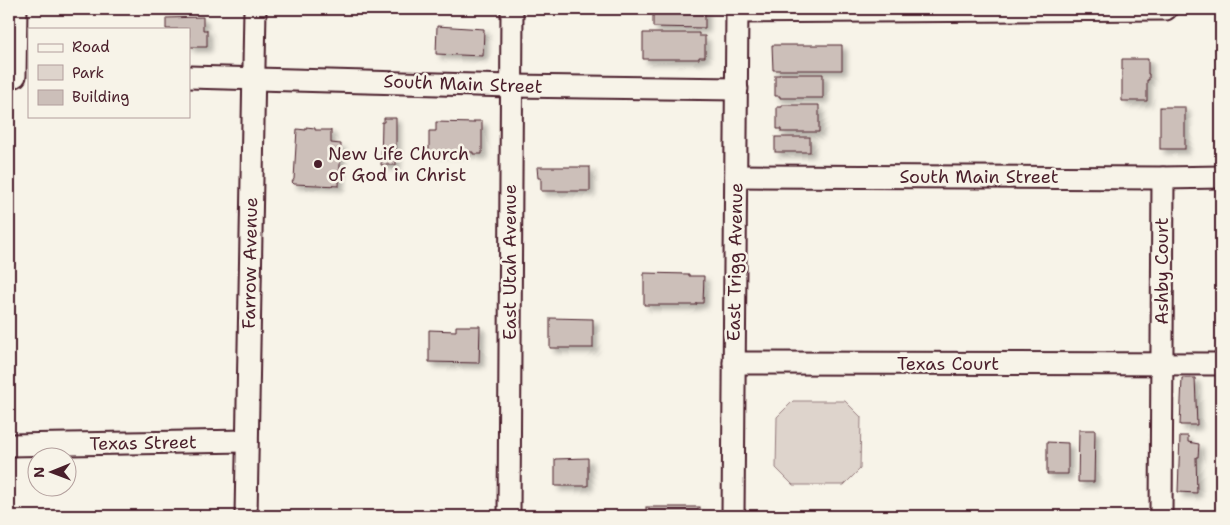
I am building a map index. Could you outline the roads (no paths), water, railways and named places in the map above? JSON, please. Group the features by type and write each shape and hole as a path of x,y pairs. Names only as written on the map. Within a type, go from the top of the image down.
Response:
{"street":[{"path":"16,9 18,76"},
{"name":"Farrow Avenue","path":"246,516 255,9"},
{"name":"East Utah Avenue","path":"509,516 512,9"},
{"path":"737,10 1166,9"},
{"name":"East Trigg Avenue","path":"733,516 737,10"},
{"name":"South Main Street","path":"190,77 511,86 737,89"},
{"name":"South Main Street","path":"736,176 1221,177"},
{"name":"Ashby Court","path":"1161,516 1163,178"},
{"name":"Texas Court","path":"734,363 1162,364"},
{"path":"1162,364 1221,364"},
{"name":"Texas Street","path":"9,446 246,441"}],"place":[{"name":"New Life Church of God in Christ","path":"318,164"}]}
